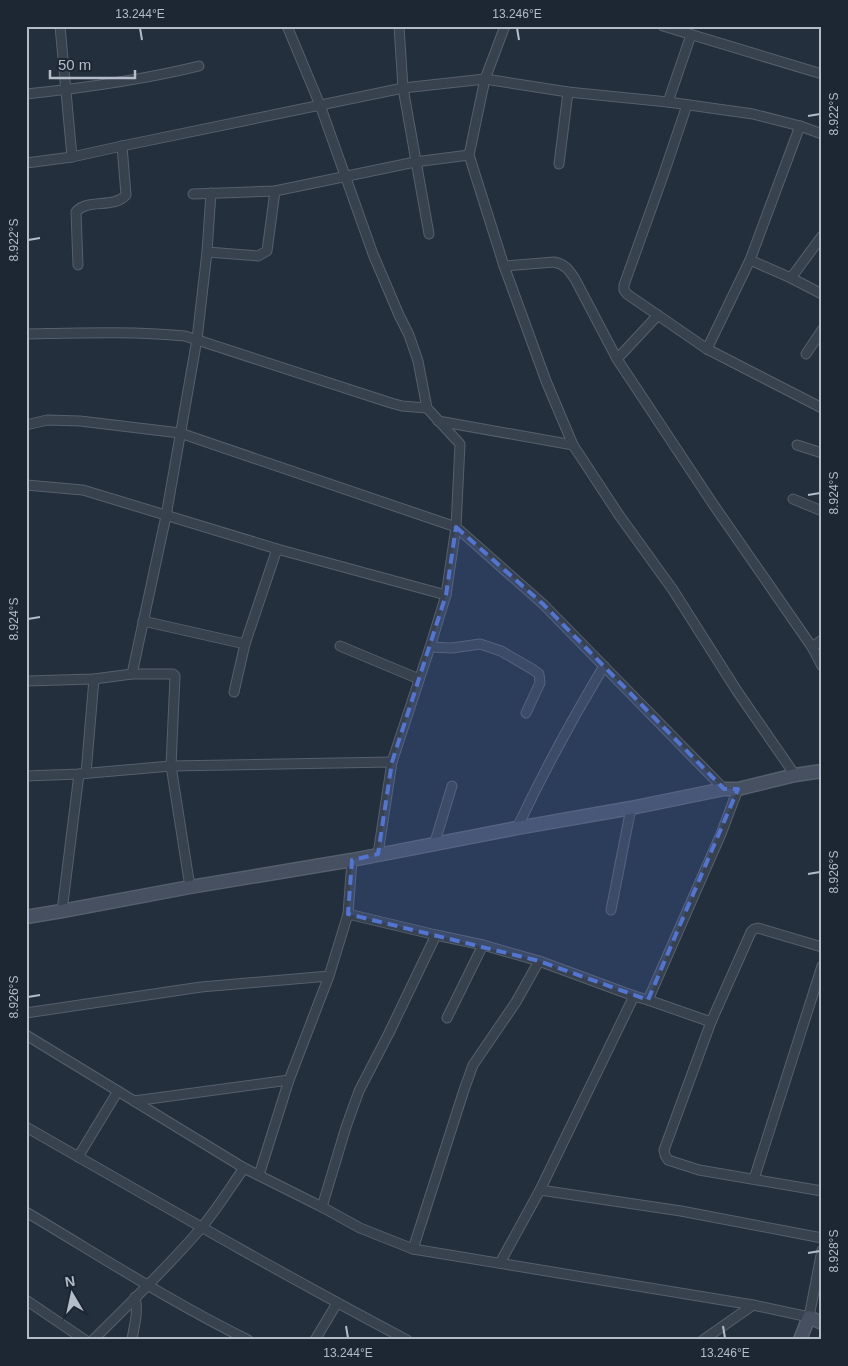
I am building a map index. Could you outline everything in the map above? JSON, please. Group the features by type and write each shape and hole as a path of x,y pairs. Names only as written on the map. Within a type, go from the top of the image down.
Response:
{"street":[{"path":"60,26 72,157"},
{"path":"287,26 320,105 373,254 409,335 423,382 427,408 460,444 456,527 446,595 392,762 378,854"},
{"path":"399,26 403,88 429,234"},
{"path":"505,26 485,79 469,155 504,266 546,381 573,445 619,516 674,590 737,691 795,775"},
{"path":"663,26 822,74"},
{"path":"668,102 700,26"},
{"path":"26,94 159,76 199,66"},
{"path":"26,163 72,157 403,88 485,79 568,92 668,102 753,114 800,126 822,134"},
{"path":"559,164 568,92"},
{"path":"687,105 664,176 624,285 624,290 627,294 707,349 822,408"},
{"path":"707,349 750,260 800,126"},
{"path":"78,265 76,212 81,207 120,200 126,195 122,146"},
{"path":"193,194 275,191 415,162 469,155"},
{"path":"207,252 258,256 267,251 275,191"},
{"path":"132,674 166,516 197,340 207,252 211,193"},
{"path":"791,278 822,236"},
{"path":"750,260 822,294"},
{"path":"504,266 561,263 575,278 617,359 713,504 812,648 822,666"},
{"path":"617,359 658,315"},
{"path":"806,354 822,330"},
{"path":"26,334 161,334 185,336 402,406 427,408"},
{"path":"26,425 47,420 80,421 180,433 456,527 543,604 724,789"},
{"path":"438,421 573,445"},
{"path":"797,445 822,453"},
{"path":"26,485 83,490 277,549 446,595"},
{"path":"793,499 822,511"},
{"path":"234,692 245,644 277,549"},
{"path":"143,621 245,644"},
{"path":"812,648 822,640"},
{"path":"430,647 452,648 480,644 501,651 532,669 539,674 540,683 526,713"},
{"path":"340,646 419,679"},
{"path":"517,828 559,744 604,666"},
{"path":"26,681 94,679 132,674 173,674 175,676 171,766 190,886"},
{"path":"62,911 94,679"},
{"path":"26,776 171,766 392,762"},
{"path":"26,917 190,886 434,845 724,789 738,789 795,775 822,771"},
{"path":"434,845 452,786"},
{"path":"648,1000 721,834 738,789"},
{"path":"611,910 631,808"},
{"path":"259,1175 289,1080 328,976 348,914 352,860"},
{"path":"348,914 483,945 539,961 711,1022"},
{"path":"822,947 758,928 751,932 711,1022 664,1150 668,1160 699,1170 822,1191"},
{"path":"322,1207 358,1091 436,935"},
{"path":"447,1018 483,945"},
{"path":"413,1249 473,1065 516,1002 539,961"},
{"path":"754,1179 822,966"},
{"path":"26,1012 201,987 328,976"},
{"path":"500,1263 540,1190 634,996"},
{"path":"26,1035 244,1168 360,1228 413,1249 754,1305 809,1317 822,1323"},
{"path":"134,1101 289,1080"},
{"path":"78,1157 118,1091"},
{"path":"26,1127 202,1228 407,1340"},
{"path":"93,1340 148,1286 202,1228 244,1168"},
{"path":"540,1190 681,1211 822,1238"},
{"path":"26,1212 148,1286 248,1340"},
{"path":"800,1340 809,1317 822,1250"},
{"path":"132,1340 138,1307 135,1297"},
{"path":"26,1300 85,1340"},
{"path":"315,1340 337,1303"},
{"path":"703,1340 754,1305"}],"highlighted area":[{"path":"456,527 543,604 724,789 738,789 648,1000 539,961 348,914 352,860 378,854 392,762 446,595"}]}
